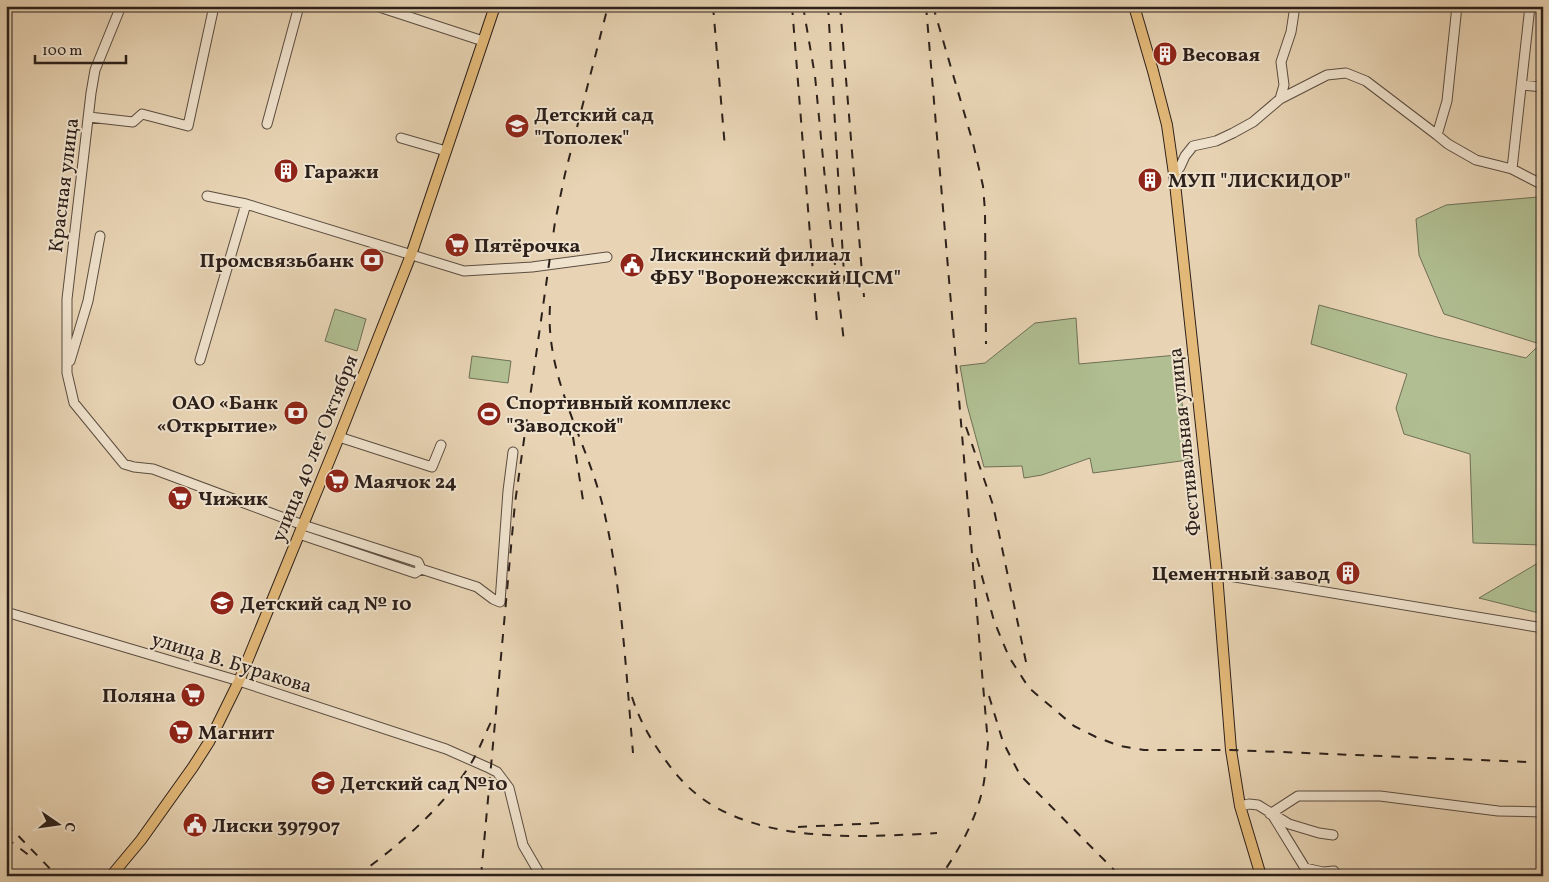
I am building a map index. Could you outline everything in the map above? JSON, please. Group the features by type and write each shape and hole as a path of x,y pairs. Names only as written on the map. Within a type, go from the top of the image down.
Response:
{"main road":[{"name":"улица 40 лет Октября","path":"110,876 140,840 194,767 239,681 339,437 411,254 494,6"},
{"name":"Фестивальная улица","path":"1134,6 1154,71 1167,125 1174,174 1217,574 1230,738 1240,806 1261,876"}],"street":[{"name":"Красная улица","path":"121,6 95,70 91,94 67,299 67,373 74,403 124,464 134,467 153,468 301,529"},
{"path":"89,117 133,122 142,114 188,126 214,6"},
{"path":"267,124 299,6"},
{"path":"376,6 483,41"},
{"path":"1280,99 1284,85 1281,62 1291,32 1295,6"},
{"path":"1437,135 1447,101 1457,6"},
{"path":"1512,169 1530,6"},
{"path":"1174,174 1193,146 1216,141 1233,133 1253,122 1280,99 1327,75 1346,73 1366,81 1448,144 1476,160 1512,169 1543,185"},
{"path":"1522,85 1543,87"},
{"path":"401,138 446,151"},
{"path":"207,196 246,204 464,271 532,267 607,257"},
{"path":"200,360 246,204"},
{"name":"Красная улица","path":"67,373 88,300 100,236"},
{"path":"339,437 432,467 441,445"},
{"path":"301,529 415,573 421,569 477,587 500,602 508,491 513,452"},
{"path":"1217,574 1543,628"},
{"name":"улица В. Буракова","path":"6,612 239,681 446,748 474,760 497,772 509,788 523,845 541,876"},
{"path":"1271,814 1298,796 1380,796 1498,810 1543,812"},
{"path":"1240,806 1258,805 1289,824 1333,835"},
{"path":"1271,814 1305,868 1323,872 1334,871"}],"green space":[{"path":"1538,197 1543,199 1543,545 1473,543 1470,454 1404,434 1396,408 1407,374 1311,344 1319,305 1437,337 1526,358 1540,344 1444,314 1419,255 1416,219 1446,205"},
{"path":"335,309 366,319 357,351 325,341"},
{"path":"1076,318 1079,364 1177,355 1188,460 1093,473 1090,458 1042,475 1024,478 1022,466 984,467 967,405 960,366 985,363 1035,323"},
{"path":"472,356 511,361 508,383 469,378"},
{"path":"333,536 410,562 408,568 331,542"},
{"path":"1543,560 1543,614 1479,598"}],"railway":[{"path":"481,876 515,503 555,222 565,174 608,6"},
{"path":"713,6 725,148"},
{"path":"792,6 817,323"},
{"path":"803,6 815,76 844,342"},
{"path":"828,6 845,291"},
{"path":"840,6 864,297"},
{"path":"926,6 988,744 984,782 976,811 961,844 941,876"},
{"path":"933,6 973,143 983,186 985,211 986,344"},
{"path":"550,306 550,333 554,359 569,410 597,485 610,541 623,631 633,753"},
{"path":"966,427 993,505 1026,662"},
{"path":"573,437 583,500"},
{"path":"977,558 994,621 1009,657 1029,688 1074,726 1120,746 1144,750 1231,750 1529,762"},
{"path":"989,696 1003,742 1020,775 1120,876"},
{"path":"632,697 650,736 680,778 691,790 712,805 737,817 764,826 792,832 822,835 881,836 937,833"},
{"path":"356,876 421,824 436,808 473,760 491,722"},
{"path":"6,823 57,876"},
{"path":"798,827 880,823"},
{"path":"6,838 34,859"}],"place":[{"name":"Весовая","path":"1165,54"},
{"name":"Детский сад \"Тополек\"","path":"517,126"},
{"name":"Гаражи","path":"286,171"},
{"name":"МУП \"ЛИСКИДОР\"","path":"1150,180"},
{"name":"Пятёрочка","path":"457,245"},
{"name":"Промсвязьбанк","path":"372,260"},
{"name":"Лискинский филиал ФБУ \"Воронежский ЦСМ\"","path":"632,265"},
{"name":"ОАО «Банк «Открытие»","path":"296,413"},
{"name":"Спортивный комплекс \"Заводской\"","path":"489,414"},
{"name":"Маячок 24","path":"337,481"},
{"name":"Чижик","path":"180,498"},
{"name":"Цементный завод","path":"1348,573"},
{"name":"Детский сад № 10","path":"222,603"},
{"name":"Поляна","path":"193,695"},
{"name":"Магнит","path":"181,732"},
{"name":"Детский сад №10","path":"323,783"},
{"name":"Лиски 397907","path":"195,825"}]}
